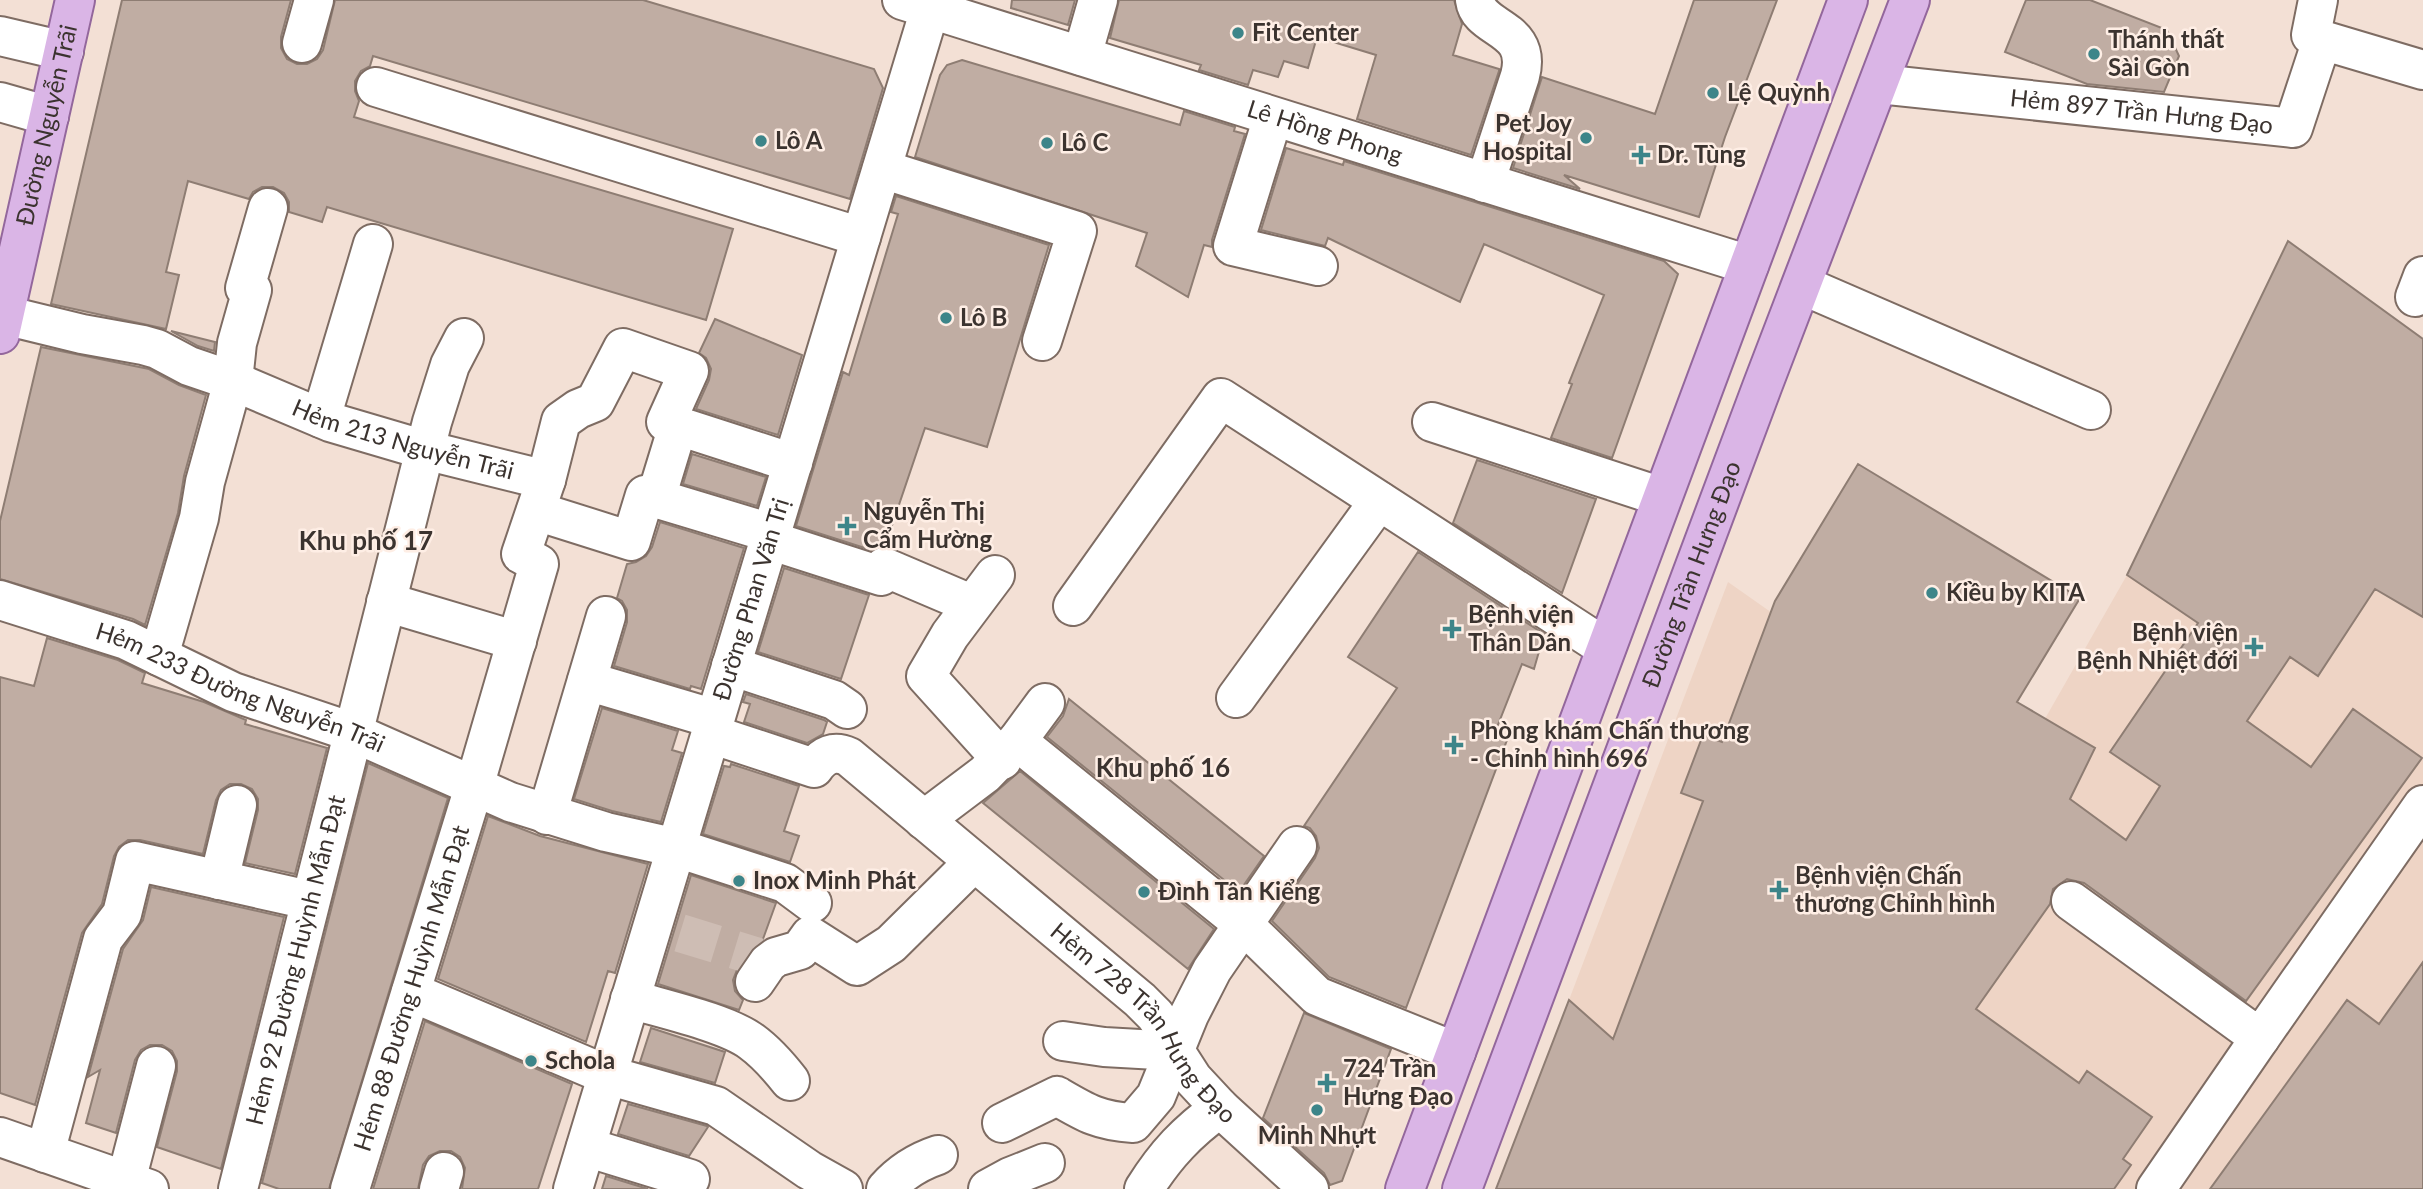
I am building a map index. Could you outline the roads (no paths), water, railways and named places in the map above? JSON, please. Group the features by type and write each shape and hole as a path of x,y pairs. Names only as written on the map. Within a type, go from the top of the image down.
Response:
{"main road":[{"name":"Đường Nguyễn Trãi","path":"4,304 75,0"},
{"path":"1405,1189 1848,0"},
{"name":"Đường Trần Hưng Đạo","path":"1462,1189 1910,0"},
{"path":"1749,265 1802,285"},
{"path":"1473,1007 1524,1025"}],"street":[{"path":"302,43 314,0"},
{"path":"1082,56 1098,0"},
{"path":"1475,0 1480,13 1513,38 1522,58 1520,76 1485,183"},
{"path":"2318,0 2311,35 2423,70"},
{"name":"Lê Hồng Phong","path":"916,4 1749,265"},
{"name":"Đường Phan Văn Trị","path":"573,1189 630,999 666,929 677,848 882,169 916,4"},
{"path":"0,36 64,51"},
{"name":"Hẻm 897 Trần Hưng Đạo","path":"1879,84 2293,128 2322,40"},
{"path":"376,87 861,237"},
{"path":"0,102 49,116"},
{"path":"1273,117 1233,246 1318,266"},
{"path":"882,169 1077,231 1042,341"},
{"path":"159,656 199,519 205,482 233,381 237,343 252,290 245,288 268,208"},
{"path":"321,418 373,244"},
{"path":"1802,285 2091,410"},
{"name":"Hẻm 213 Nguyễn Trãi","path":"4,304 82,334 157,349 189,366 233,381 321,418 425,450 541,495 631,541 645,495 656,498"},
{"name":"Hẻm 92 Đường Huỳnh Mẫn Đạt","path":"238,1189 425,450 440,394 464,338"},
{"path":"541,495 561,421 578,409 595,402 623,348 689,371 666,422 793,463"},
{"path":"1073,606 1221,398 1606,648"},
{"path":"1432,422 1662,497"},
{"path":"678,426 656,498 881,576 884,568 971,604"},
{"name":"Hẻm 213 Nguyễn Trãi","path":"539,564 521,554 541,495"},
{"path":"1236,698 1379,501"},
{"name":"Hẻm 88 Đường Huỳnh Mẫn Đạt","path":"350,1189 474,787 539,564"},
{"path":"995,575 971,604 926,676 1009,750 1243,924 1317,996 1456,1052"},
{"name":"Hẻm 233 Đường Nguyễn Trãi","path":"0,600 106,633 233,692 352,732 474,787 547,815 677,848 785,883 812,903"},
{"path":"386,602 517,641"},
{"path":"547,815 606,616"},
{"path":"731,666 834,700 847,709"},
{"path":"587,681 713,727"},
{"path":"924,820 1009,750 1045,703"},
{"name":"Hẻm 728 Trần Hưng Đạo","path":"713,727 814,768 827,754 840,753 849,757 1140,1000 1169,1035 1175,1051 1193,1079 1220,1108 1309,1189"},
{"path":"219,880 237,805"},
{"path":"2156,1189 2423,805"},
{"path":"1002,1123 1057,1096 1088,1114 1110,1122 1133,1123 1156,1096 1200,992 1227,946 1297,846"},
{"path":"53,1166 103,939 122,914 135,861 309,900"},
{"path":"761,967 800,950 810,936 857,966 891,944 974,862"},
{"path":"2071,901 2260,1038"},
{"path":"411,992 607,1075 716,1106 809,1170 843,1189"},
{"path":"630,999 735,1032 753,1042 790,1081"},
{"path":"1063,1041 1104,1047 1175,1051"},
{"path":"0,1137 53,1166 140,1186 156,1066"},
{"path":"1144,1189 1159,1164 1178,1142 1220,1108"},
{"path":"586,1147 690,1180"},
{"path":"886,1189 900,1174 918,1162 939,1155"},
{"path":"988,1189 1045,1163"}],"tunnel":[{"path":"680,933 758,957"}],"place":[{"name":"Fit Center","path":"1238,33"},
{"name":"Thánh thất Sài Gòn","path":"2094,54"},
{"name":"Lệ Quỳnh","path":"1713,93"},
{"name":"Pet Joy Hospital","path":"1586,138"},
{"name":"Lô A","path":"761,141"},
{"name":"Lô C","path":"1047,143"},
{"name":"Dr. Tùng","path":"1641,155"},
{"name":"Lô B","path":"946,318"},
{"name":"Nguyễn Thị Cẩm Hường","path":"847,526"},
{"name":"Kiều by KITA","path":"1932,593"},
{"name":"Bệnh viện Thân Dân","path":"1452,629"},
{"name":"Bệnh viện Bệnh Nhiệt đới","path":"2254,647"},
{"name":"Phòng khám Chấn thương - Chỉnh hình 696","path":"1454,745"},
{"name":"Inox Minh Phát","path":"739,881"},
{"name":"Bệnh viện Chấn thương Chỉnh hình","path":"1779,890"},
{"name":"Đình Tân Kiểng","path":"1144,892"},
{"name":"Schola","path":"531,1061"},
{"name":"724 Trần Hưng Đạo","path":"1327,1083"},
{"name":"Minh Nhựt","path":"1317,1110"}],"district":[{"name":"Khu phố 17","path":"366,541"},
{"name":"Khu phố 16","path":"1163,768"}]}
